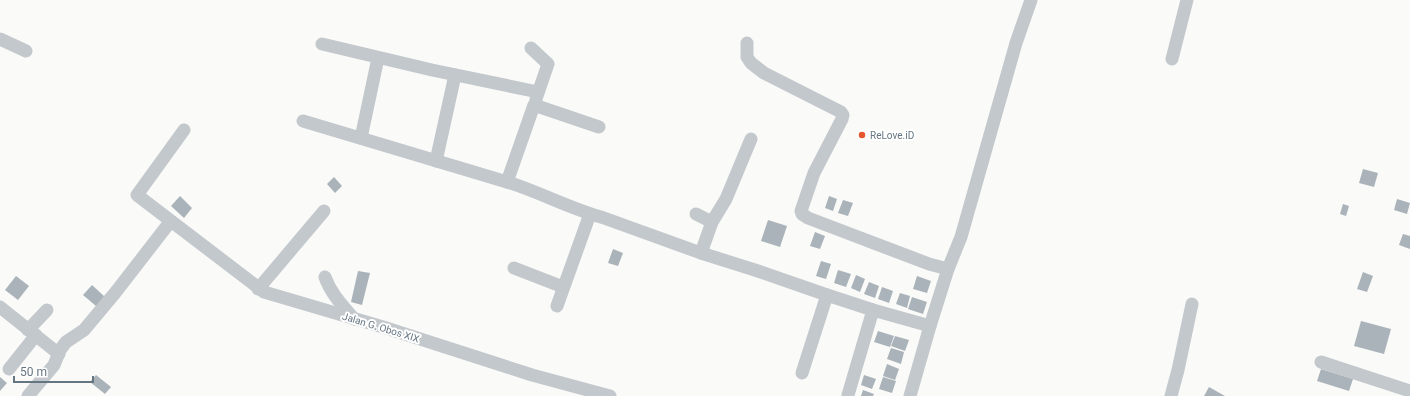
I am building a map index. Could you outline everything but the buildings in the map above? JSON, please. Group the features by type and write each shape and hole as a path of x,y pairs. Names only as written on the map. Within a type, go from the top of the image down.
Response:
{"street":[{"path":"1172,59 1187,0"},
{"path":"910,396 948,269 961,237 1004,80 1030,3"},
{"path":"0,39 26,51"},
{"path":"747,43 747,57 751,63 764,72 841,112 843,115 814,173 801,211 804,217 929,264 948,269"},
{"path":"322,44 378,58 538,92"},
{"path":"507,182 548,64 531,48"},
{"path":"361,138 378,58"},
{"path":"436,161 455,74"},
{"path":"534,105 599,128"},
{"path":"303,121 507,182 590,214 701,253 873,310 930,326"},
{"name":"Jalan G. Obos XIX","path":"184,130 136,195 258,289 532,375 610,396"},
{"path":"701,253 712,222 726,198 751,139"},
{"path":"258,289 324,211"},
{"path":"557,306 590,214"},
{"path":"696,214 712,222"},
{"path":"28,396 54,364 66,342 84,330 115,293 170,222"},
{"path":"514,268 563,287"},
{"path":"325,277 334,296 354,319"},
{"path":"802,373 827,295"},
{"path":"1171,396 1192,304"},
{"path":"0,307 59,354"},
{"path":"10,369 47,310"},
{"path":"848,395 873,310"},
{"path":"1321,362 1410,391"}],"place":[{"name":"ReLove.iD","path":"862,135"}]}
